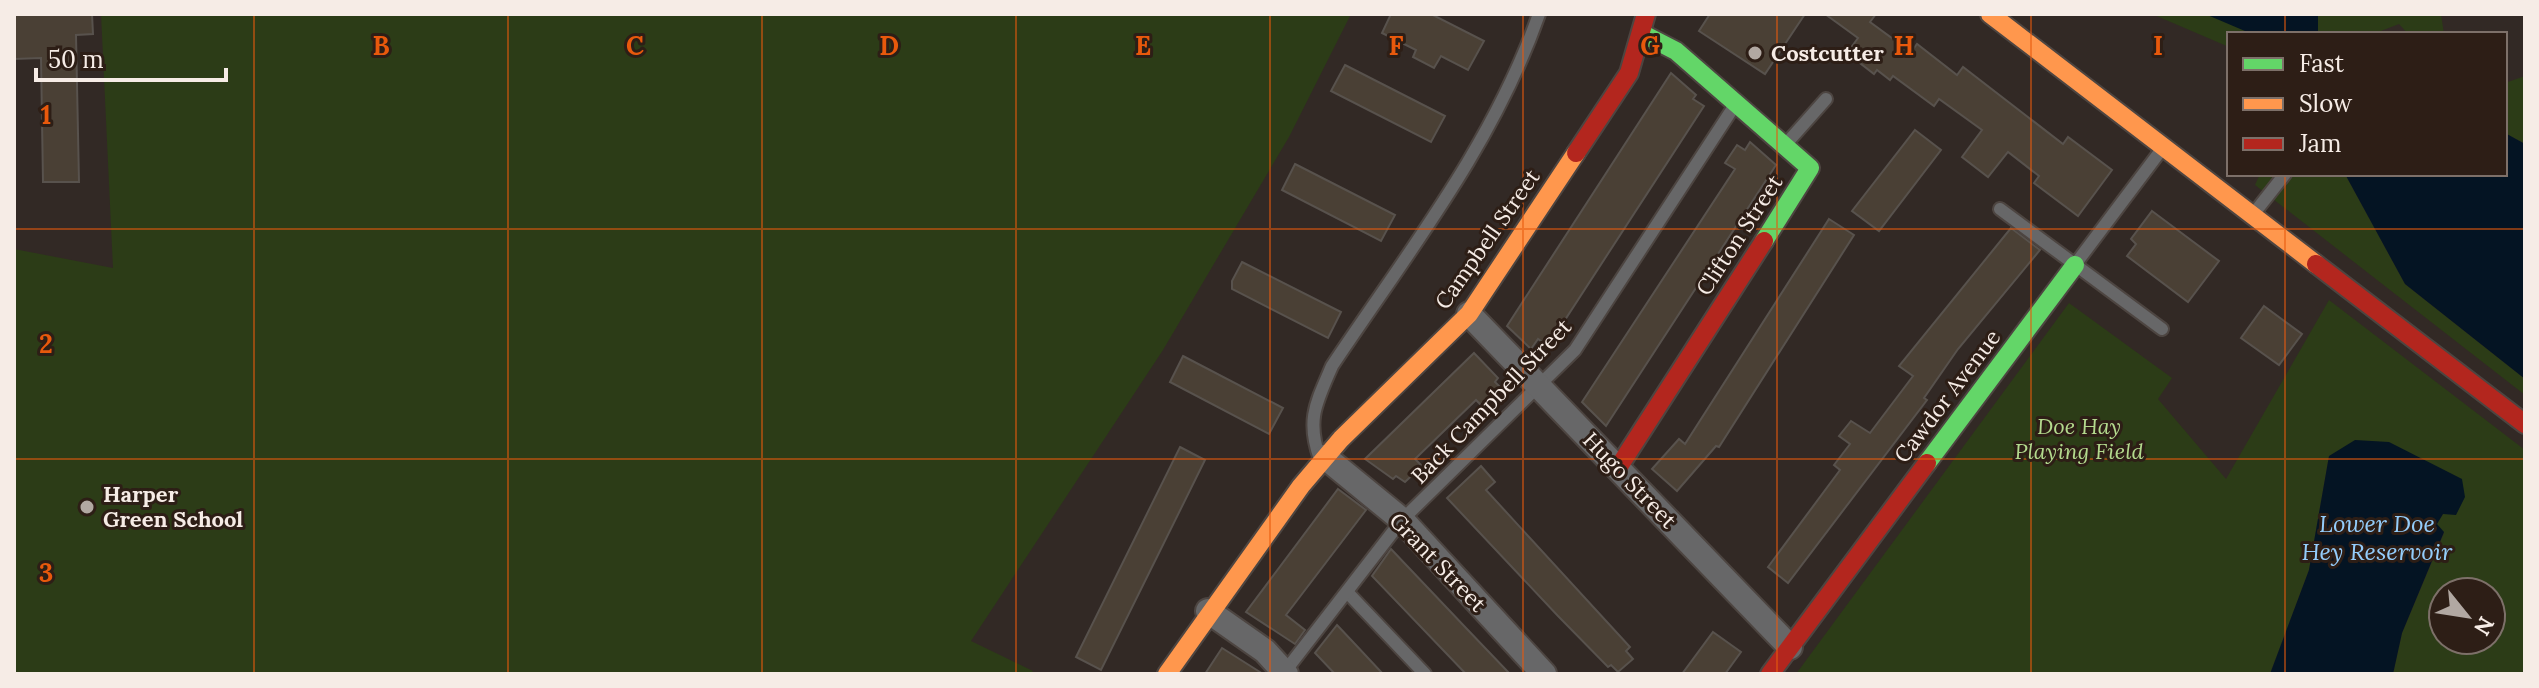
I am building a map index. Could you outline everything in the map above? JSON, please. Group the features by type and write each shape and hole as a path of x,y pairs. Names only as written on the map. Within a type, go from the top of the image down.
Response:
{"street":[{"name":"Campbell Street","path":"1167,674 1208,611 1323,460 1469,314 1629,73 1643,34 1646,14"},
{"path":"1990,14 2525,424"},
{"name":"Clifton Street","path":"1618,468 1810,168 1676,51 1643,34"},
{"name":"Cawdor Avenue","path":"1770,674 2075,265"},
{"name":"Hugo Street","path":"1469,314 1790,647"},
{"name":"Grant Street","path":"1323,460 1402,520 1544,674"},
{"path":"1208,611 1265,651 1285,673"}],"lane":[{"path":"1323,460 1311,435 1318,398 1332,366 1456,187 1496,118 1539,14"},
{"path":"1785,145 1826,99"},
{"name":"Back Campbell Street","path":"1285,673 1402,520 1575,350 1736,103"},
{"name":"Cawdor Avenue","path":"2075,265 2163,147"},
{"path":"2252,215 2283,176"},
{"path":"2000,209 2162,329"},
{"path":"1347,592 1425,674"}],"green space":[{"path":"101,14 1351,14 1289,137 1163,350 971,641 1033,671 1031,674 14,674 14,249 113,268"},
{"path":"2152,14 2441,14 2444,32 2406,32 2399,24 2378,32 2227,32 2227,46"},
{"path":"2525,76 2525,144 2507,134 2507,82"},
{"path":"2259,176 2346,176 2405,284 2525,379 2525,395 2255,185"},
{"name":"Doe Hay Playing Field","path":"2329,300 2525,450 2525,674 2393,674 2402,633 2444,533 2436,525 2443,514 2329,456 2309,570 2270,674 1796,674 2069,303 2172,378 2158,399 2226,479"}],"water":[{"path":"2205,14 2318,14 2318,32 2247,32"},
{"path":"2507,134 2525,144 2525,379 2405,284 2346,176 2507,176"},
{"name":"Lower Doe Hey Reservoir","path":"2355,440 2389,442 2462,479 2465,497 2456,515 2443,514 2437,524 2444,532 2402,633 2393,674 2270,674 2309,570 2329,456"}],"building":[{"path":"14,14 92,14 93,34 76,35 79,182 43,182 41,58 14,59"},
{"path":"1391,14 1431,14 1484,41 1468,70 1441,56 1434,68 1413,57 1416,50 1382,33"},
{"name":"Costcutter","path":"1710,14 1805,14 1765,74 1699,31"},
{"path":"1825,14 1876,14 1870,22 1911,52 1917,44 1957,75 1963,67 2063,144 2068,137 2112,170 2078,216 2034,183 2039,176 2008,152 1988,177 1962,157 1982,130 1939,99 1934,106 1893,76 1890,80 1877,70 1874,74 1847,53 1858,38"},
{"path":"1345,65 1445,116 1431,142 1331,91"},
{"path":"1671,73 1696,95 1693,99 1704,106 1548,346 1538,339 1531,349 1507,326"},
{"path":"1915,130 1941,150 1879,231 1852,211"},
{"path":"1750,142 1776,165 1606,426 1582,402 1735,169 1725,163 1737,145 1745,150"},
{"path":"1295,164 1395,215 1381,241 1282,190"},
{"path":"2152,211 2219,261 2188,302 2127,256 2136,244 2131,239"},
{"path":"1829,219 1854,235 1719,447 1716,446 1677,491 1652,469 1679,439 1685,444"},
{"path":"2011,228 2040,250 1958,349 1924,398 1927,400 1788,583 1768,567 1840,470 1834,465 1850,444 1839,436 1851,421 1870,433 1913,376 1899,366"},
{"path":"1242,262 1341,312 1328,338 1232,289 1232,281"},
{"path":"2264,306 2302,334 2279,365 2241,338"},
{"path":"1474,353 1498,378 1495,382 1502,389 1493,398 1483,407 1476,400 1415,459 1422,466 1405,482 1396,476 1393,479 1365,459"},
{"path":"1183,356 1283,408 1269,434 1170,382"},
{"path":"1180,447 1205,460 1101,670 1076,657"},
{"path":"1481,466 1495,482 1486,490 1630,647 1626,651 1633,659 1618,672 1611,665 1608,667 1447,498"},
{"path":"1338,489 1366,510 1286,615 1305,630 1295,644 1246,612"},
{"path":"1391,549 1510,674 1466,674 1372,576"},
{"path":"1337,625 1383,674 1335,674 1315,653"},
{"path":"1713,632 1741,652 1725,674 1682,674"},
{"path":"1222,648 1263,674 1205,674"}],"traffic: fast":[{"path":"1643,34 1676,51 1810,168 1764,241"},
{"path":"1927,463 2075,265"}],"traffic: slow":[{"path":"1990,14 2316,264"},
{"path":"1167,674 1301,486 1341,439 1469,314 1576,153"}],"traffic: jam":[{"path":"1576,153 1629,73 1646,14"},
{"path":"1618,468 1764,241"},
{"path":"2316,264 2525,424"},
{"path":"1770,674 1927,463"}],"place":[{"name":"Costcutter","path":"1755,53"},
{"name":"Harper Green School","path":"87,507"}]}
